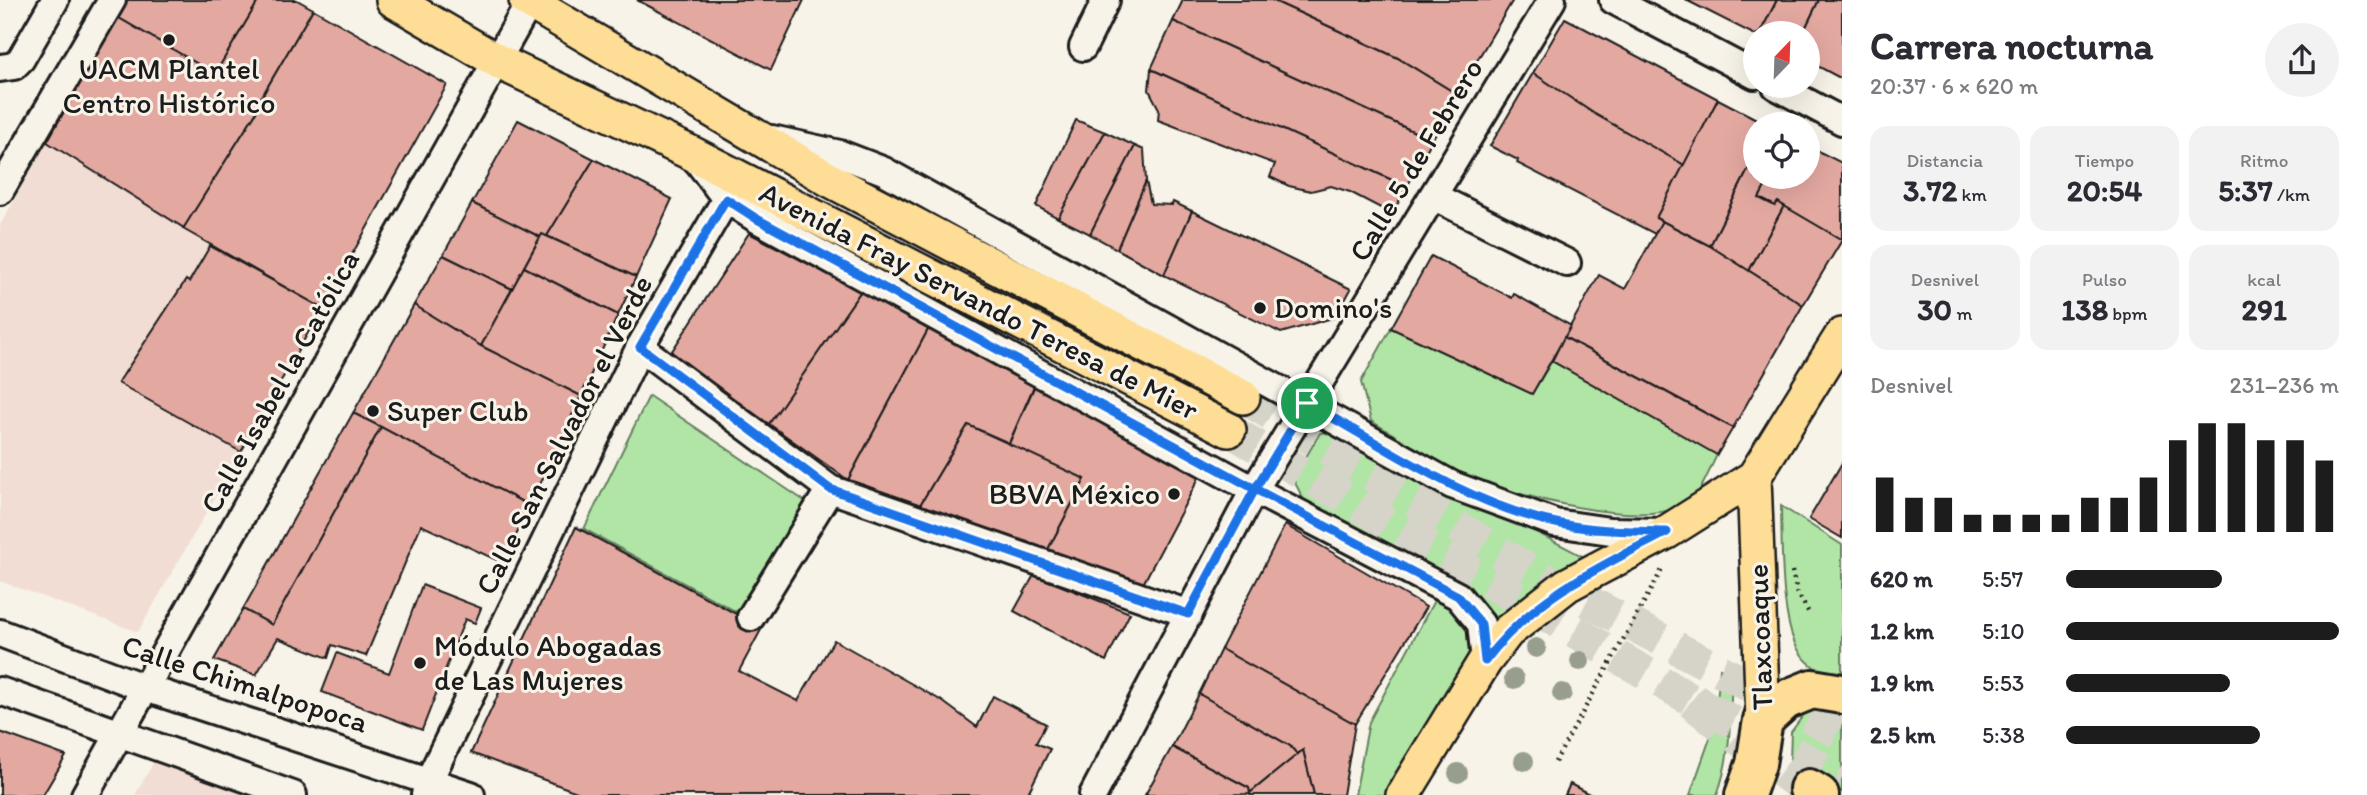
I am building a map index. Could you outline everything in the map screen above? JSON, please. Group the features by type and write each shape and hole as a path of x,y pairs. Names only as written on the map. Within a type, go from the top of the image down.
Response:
{"highway":[{"path":"1763,720 1785,700 1812,689 1842,694"},
{"name":"Tlaxcoaque","path":"1751,785 1763,720"}],"main road":[{"name":"Avenida Fray Servando Teresa de Mier","path":"393,0 499,62 691,153 1229,430"},
{"name":"Avenida Fray Servando Teresa de Mier","path":"529,1 830,180 1243,397"},
{"path":"1404,795 1485,661 1507,632 1528,612 1567,585 1667,532 1754,477 1842,335"},
{"name":"Tlaxcoaque","path":"1754,477 1763,720"}],"street":[{"path":"0,68 14,66 21,59 55,0"},
{"path":"0,191 112,0"},
{"path":"1083,47 1106,0"},
{"name":"Calle 5 de Febrero","path":"1093,795 1255,489 1552,0"},
{"path":"1613,0 1743,69"},
{"name":"Calle Isabel la Católica","path":"85,795 499,62 529,1"},
{"path":"1799,98 1842,121"},
{"name":"Avenida Fray Servando Teresa de Mier","path":"760,137 840,154 884,171 1452,485 1508,508 1555,523 1610,531 1667,532"},
{"name":"Avenida Fray Servando Teresa de Mier","path":"691,153 726,199 769,226 1458,596 1481,624 1485,661"},
{"path":"1433,196 1567,263"},
{"name":"Calle San Salvador el Verde","path":"427,787 640,347 726,199"},
{"path":"640,347 830,489 1188,614"},
{"path":"751,617 830,489"},
{"name":"Calle Chimalpopoca","path":"0,633 145,688 427,787 471,795"},
{"path":"0,691 293,795"}],"path":[{"path":"1555,762 1664,568"},
{"path":"1792,571 1797,592 1809,614"}],"shaded area":[{"path":"47,142 210,246 189,282 186,281 118,383 241,452 138,632 0,581 0,225"},
{"path":"162,748 290,795 135,795"}],"green space":[{"path":"1391,328 1532,394 1552,361 1717,455 1702,486 1690,501 1670,510 1643,513 1575,507 1480,481 1436,460 1371,421 1361,382"},
{"path":"649,396 812,506 744,616 584,529"},
{"path":"1339,430 1592,561 1501,623 1467,590 1305,502 1293,479 1320,433"},
{"path":"1781,506 1842,545 1842,684 1808,662 1793,638 1783,581"},
{"path":"1436,597 1454,610 1465,623 1471,639 1472,660 1395,795 1355,795 1369,722"},
{"path":"1720,668 1732,670 1729,734 1722,780 1717,795 1690,795 1715,724"},
{"path":"1835,706 1842,709 1842,792 1790,762 1791,732 1808,709"}],"building":[{"path":"127,0 259,0 215,74 117,17"},
{"path":"259,0 297,0 313,9 257,105 260,106 184,228 47,142 117,17 215,74"},
{"path":"637,0 804,0 771,70"},
{"path":"1183,0 1272,0 1398,58 1457,94 1432,140 1173,21"},
{"path":"1272,0 1513,0 1457,94 1398,58"},
{"path":"1686,0 1777,0 1766,21 1743,21 1743,29"},
{"path":"1777,0 1819,0 1809,21 1766,21"},
{"path":"1819,0 1842,0 1842,79 1820,67 1820,21 1809,21"},
{"path":"313,9 447,85 322,308 183,229 260,106 257,105"},
{"path":"1565,18 1718,99 1684,165 1593,113 1533,73"},
{"path":"1173,21 1432,140 1407,187 1151,69"},
{"path":"1151,69 1407,187 1392,214 1350,192 1331,186 1311,191 1289,186 1270,177 1275,164 1158,120 1159,109 1149,90"},
{"path":"1533,73 1593,113 1684,165 1656,218 1662,221 1655,234 1517,163 1518,160 1490,146"},
{"path":"1718,99 1743,112 1743,180 1710,246 1656,218"},
{"path":"518,120 594,159 547,236 540,237 472,203"},
{"path":"1076,120 1105,132 1058,218 1036,206"},
{"path":"1105,132 1135,146 1090,234 1058,218"},
{"path":"1135,146 1144,150 1146,181 1117,249 1090,234"},
{"path":"1820,152 1842,163 1842,240 1778,202 1775,206 1759,198 1764,189 1820,189"},
{"path":"594,159 672,199 636,277 547,236"},
{"path":"1743,180 1743,189 1764,189 1759,198 1775,206 1778,202 1784,206 1749,271 1710,246"},
{"path":"1146,181 1151,204 1172,205 1173,202 1192,211 1164,275 1117,249"},
{"path":"472,203 540,237 512,289 443,255"},
{"path":"1784,206 1842,240 1803,305 1749,271"},
{"path":"1192,211 1351,289 1336,317 1281,333 1164,275"},
{"path":"1662,221 1710,246 1803,305 1733,428 1564,337 1599,275 1625,289"},
{"path":"749,233 861,291 769,424 670,354"},
{"path":"542,234 636,277 618,315 524,267"},
{"path":"210,246 322,308 241,452 118,383 186,280 189,282"},
{"path":"443,255 512,289 481,346 414,305"},
{"path":"1431,256 1512,298 1514,294 1571,326 1532,394 1391,328"},
{"path":"524,267 618,315 581,396 481,346"},
{"path":"861,291 930,326 848,480 769,424"},
{"path":"414,305 481,346 581,396 530,506 353,413"},
{"path":"929,328 1034,386 1009,443 968,425 920,505 848,480"},
{"path":"1564,337 1733,428 1717,455 1552,361"},
{"path":"1035,385 1202,472 1143,584 1047,551 1085,479 1008,446"},
{"path":"353,413 381,427 272,625 243,609"},
{"path":"968,425 1085,479 1047,551 920,505"},
{"path":"381,427 530,506 503,563 421,525 366,656 332,645 328,658 278,638 256,675 214,660 243,609 272,625"},
{"path":"1842,463 1842,538 1809,519"},
{"path":"1285,525 1426,607 1355,724 1221,649"},
{"path":"576,527 762,628 739,671 798,701 834,640 942,701 977,727 993,696 1046,724 1036,743 1050,749 1029,791 1035,795 585,795 471,753"},
{"path":"1034,575 1130,613 1106,661 1014,611"},
{"name":"Módulo Abogadas de Las Mujeres","path":"422,585 481,608 475,623 465,619 422,730 322,692 337,653 389,673"},
{"path":"1221,649 1355,724 1343,795 1314,795 1303,750 1297,754 1290,746 1199,694"},
{"path":"1199,694 1290,746 1297,754 1303,750 1250,793 1249,788 1172,747"},
{"path":"0,732 66,756 43,795 0,795"},
{"path":"1172,747 1249,788 1250,794 1145,795"},
{"path":"1303,750 1314,795 1250,795 1250,793"},
{"path":"1570,784 1591,795 1565,795"}],"tunnel":[{"path":"1243,397 1535,574 1842,734"},
{"path":"1229,430 1692,700 1842,779"},
{"path":"1692,700 1809,789"}],"place":[{"name":"UACM Plantel Centro Histórico","path":"169,40"},
{"name":"Domino's","path":"1260,308"},
{"name":"Super Club","path":"373,411"},
{"name":"BBVA México","path":"1174,494"},
{"name":"Módulo Abogadas de Las Mujeres","path":"420,663"}],"route":[{"path":"1307,403 1255,489 1188,614 830,489 640,347 726,199 757,219 1255,489 1458,596 1481,624 1485,661 1507,632 1528,612 1567,585 1667,532 1610,531 1555,523 1508,508 1452,485 1307,403"}]}
